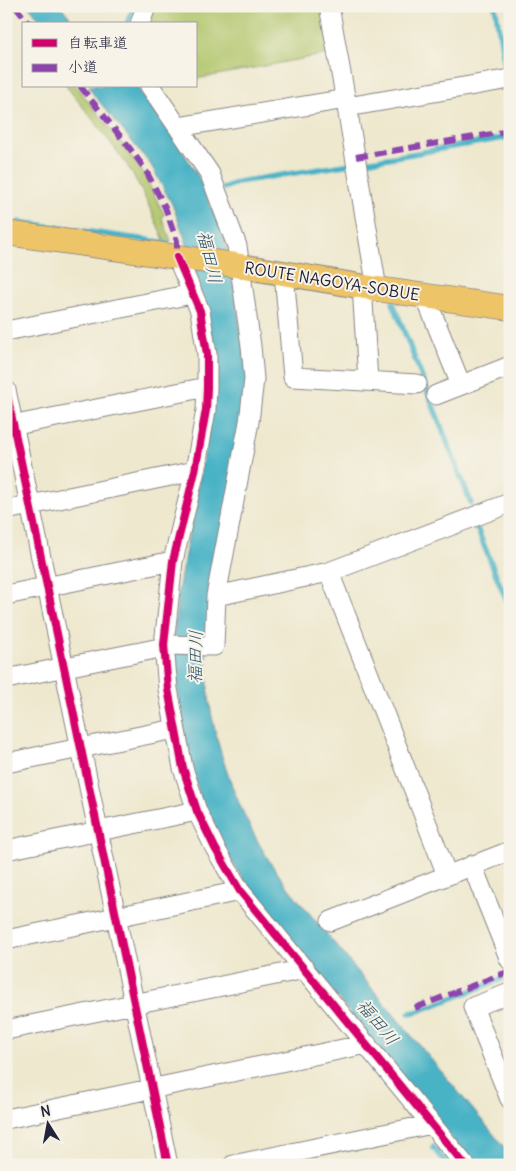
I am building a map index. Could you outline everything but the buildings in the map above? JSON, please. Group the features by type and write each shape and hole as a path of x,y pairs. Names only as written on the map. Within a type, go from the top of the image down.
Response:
{"main road":[{"name":"ROUTE NAGOYA-SOBUE","path":"6,234 238,265 370,288 510,308"}],"street":[{"path":"141,22 146,6"},
{"path":"329,6 347,103 370,288 368,381"},
{"path":"178,127 510,79"},
{"path":"6,679 166,645 214,646 216,596 249,422 254,379 251,346 238,265 237,246 210,174 151,88"},
{"path":"181,258 192,294 200,311 207,354 206,410 195,472 173,561 166,645 168,689 183,768 197,811 215,848 240,891 465,1165"},
{"path":"284,273 293,377 417,384"},
{"path":"6,330 192,294"},
{"path":"425,296 461,386"},
{"path":"436,395 510,366"},
{"path":"10,427 207,386"},
{"path":"6,390 10,427 30,505 168,1165"},
{"path":"6,510 195,472"},
{"path":"216,596 329,572 510,504"},
{"path":"6,595 173,561"},
{"path":"329,572 448,875"},
{"path":"6,763 175,729"},
{"path":"6,850 197,811"},
{"path":"331,920 510,851"},
{"path":"472,866 510,960"},
{"path":"6,940 240,891"},
{"path":"6,1030 305,969"},
{"path":"510,993 473,1008 510,1099"},
{"path":"6,1118 367,1044"},
{"path":"233,1165 432,1124"}],"green space":[{"path":"154,6 324,6 333,53 198,79 198,22 150,22"},
{"path":"68,88 78,88 142,171 164,214 162,218 171,241 164,240 142,192 127,165"}],"water":[{"path":"29,6 61,6 73,22 41,22"},
{"name":"福田川","path":"90,88 137,88 171,133 198,176 225,240 231,268 248,379 206,652 212,717 222,757 236,795 253,833 280,877 510,1154 510,1165 473,1165 273,918 240,874 215,834 199,794 188,752 174,669 174,633 178,591 213,408 207,316 186,241 172,204 151,165"}],"waterway":[{"path":"128,22 134,6"},
{"path":"495,6 506,73"},
{"path":"365,162 510,137"},
{"path":"224,188 238,182 351,164"},
{"path":"19,222 168,243"},
{"path":"393,303 471,503"},
{"path":"474,521 510,609"},
{"path":"409,1013 510,976"},
{"path":"433,1147 448,1165"}],"marked path":[{"path":"15,6 27,22"},
{"path":"82,88 145,169 165,207 177,241 177,257"},
{"path":"356,157 510,131"},
{"path":"415,1008 510,971"}],"cycle path":[{"path":"177,257 200,311 207,354 206,410 195,471 173,561 164,645 168,689 183,768 197,811 215,848 240,891 465,1165"},
{"path":"6,390 168,1165"}]}
